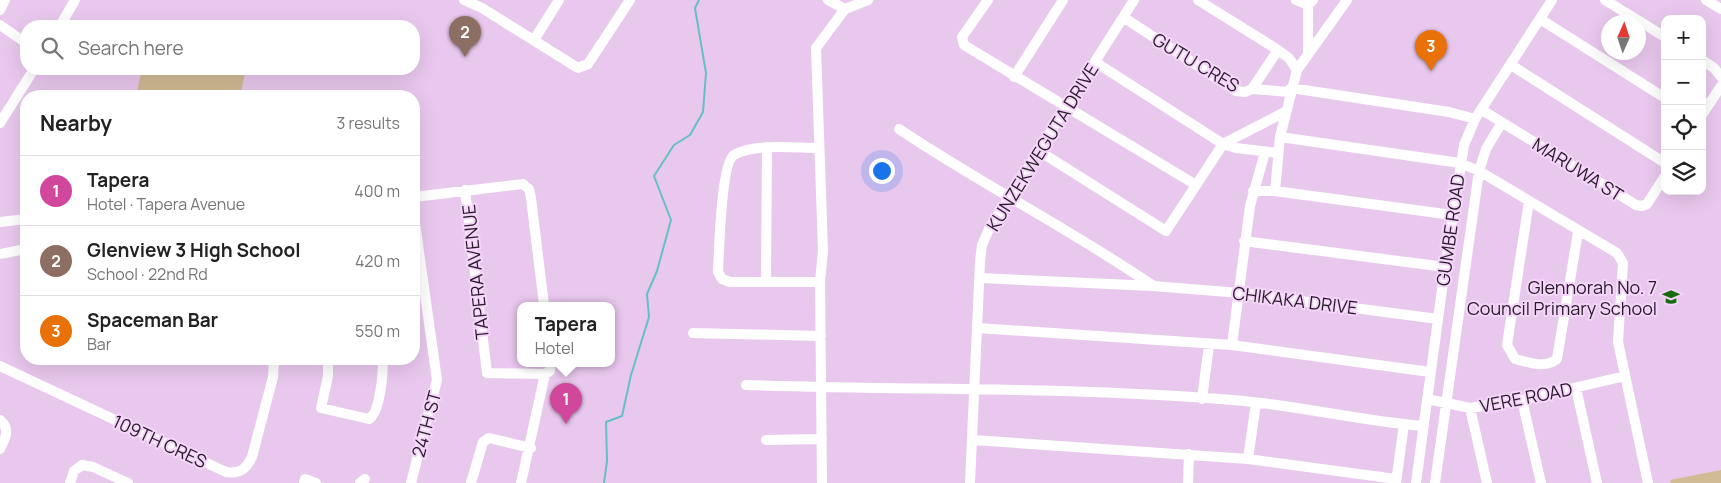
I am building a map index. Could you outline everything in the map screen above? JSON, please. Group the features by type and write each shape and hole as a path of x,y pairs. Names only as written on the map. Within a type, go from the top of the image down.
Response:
{"street":[{"path":"0,10 6,0"},
{"path":"63,20 75,0"},
{"path":"464,0 484,4 534,40 578,68 588,64 630,0"},
{"path":"534,40 559,0"},
{"path":"828,0 845,9"},
{"path":"822,483 820,282 823,251 816,48 845,9 868,0"},
{"path":"988,0 961,42 964,46 1196,185"},
{"path":"1014,77 1063,0"},
{"name":"KUNZEKWEGUTA DRIVE","path":"970,483 973,388 982,245 989,229 1067,109 1134,0"},
{"path":"1198,0 1278,50 1289,58 1297,70"},
{"path":"1296,0 1311,3 1308,53"},
{"path":"1275,191 1280,138 1290,90 1297,70 1347,0"},
{"name":"GUMBE ROAD","path":"1416,483 1452,215 1460,163 1469,131 1552,0"},
{"path":"1605,0 1661,35"},
{"path":"1706,0 1721,9"},
{"name":"GUTU CRES","path":"1124,17 1236,91 1245,92 1252,89 1278,50"},
{"path":"1540,19 1661,95"},
{"path":"0,25 20,39"},
{"path":"1095,62 1222,144 1278,153"},
{"path":"1706,63 1714,68 1721,77"},
{"path":"1511,64 1661,160"},
{"path":"21,90 30,75"},
{"path":"1706,109 1721,86"},
{"path":"1252,89 1290,90 1449,112 1475,119"},
{"path":"0,123 20,91"},
{"name":"MARUWA ST","path":"1482,110 1636,205 1642,206 1647,204 1661,182"},
{"path":"1039,151 1166,231 1222,144 1285,112"},
{"path":"1435,483 1479,171 1486,149 1502,122"},
{"name":"CHIKAKA DRIVE","path":"899,129 937,154 1011,196 1153,286"},
{"path":"1280,138 1460,163 1479,171 1578,232 1617,253 1622,263 1618,342 1648,483"},
{"path":"818,148 767,147 742,151 732,156 722,202 718,272 722,279 730,282 766,280 820,282"},
{"path":"766,280 767,147"},
{"path":"1232,345 1240,292 1244,241 1253,191 1265,152"},
{"name":"TAPERA AVENUE","path":"544,302 529,190 523,184 515,183 466,190 487,373 545,374"},
{"path":"420,196 466,190"},
{"path":"1253,191 1275,191 1452,215"},
{"path":"1529,201 1506,345 1515,358 1538,364 1553,362 1557,359 1578,232"},
{"path":"0,222 20,220"},
{"path":"1244,241 1445,267"},
{"path":"0,254 20,250"},
{"name":"24TH ST","path":"411,483 437,380 420,259"},
{"name":"CHIKAKA DRIVE","path":"980,278 1240,292 1438,319"},
{"path":"977,328 1209,345 1232,345 1430,372"},
{"path":"693,333 821,336"},
{"path":"1202,399 1209,345"},
{"name":"109TH CRES","path":"0,366 226,472 235,473 245,468 252,457 273,377 274,365"},
{"path":"328,365 328,376 321,408 369,419 376,412 383,376 382,365"},
{"path":"521,483 531,448 545,374 550,371 550,367"},
{"name":"VERE ROAD","path":"1427,399 1470,408 1522,400 1625,376"},
{"path":"746,384 822,388 973,388 1202,399 1256,403 1423,426"},
{"path":"1576,388 1596,483"},
{"path":"1522,400 1541,483"},
{"path":"1248,459 1256,403"},
{"path":"1470,408 1487,483"},
{"path":"0,420 7,431 0,449"},
{"path":"972,440 1248,459 1396,481 1404,424"},
{"path":"471,483 482,442 489,438 531,448"},
{"path":"766,440 822,439"},
{"path":"1188,483 1189,454"},
{"path":"70,483 74,471 82,465 93,467 128,483"},
{"path":"304,481 316,483"}],"shaded area":[{"path":"141,75 245,75 241,90 137,90"},
{"path":"1721,470 1721,483 1671,483 1670,480"}],"waterway":[{"path":"604,483 607,461 606,422 622,416 631,375 649,317 647,294 657,271 671,220 654,176 674,145 690,135 703,112 706,73 695,8 699,0"}],"place":[{"name":"Glenview 3 High School","path":"465,57"},
{"name":"Spaceman Bar","path":"1431,71"},
{"name":"Glennorah No. 7 Council Primary School","path":"1671,297"},
{"name":"Tapera","path":"566,424"}]}
